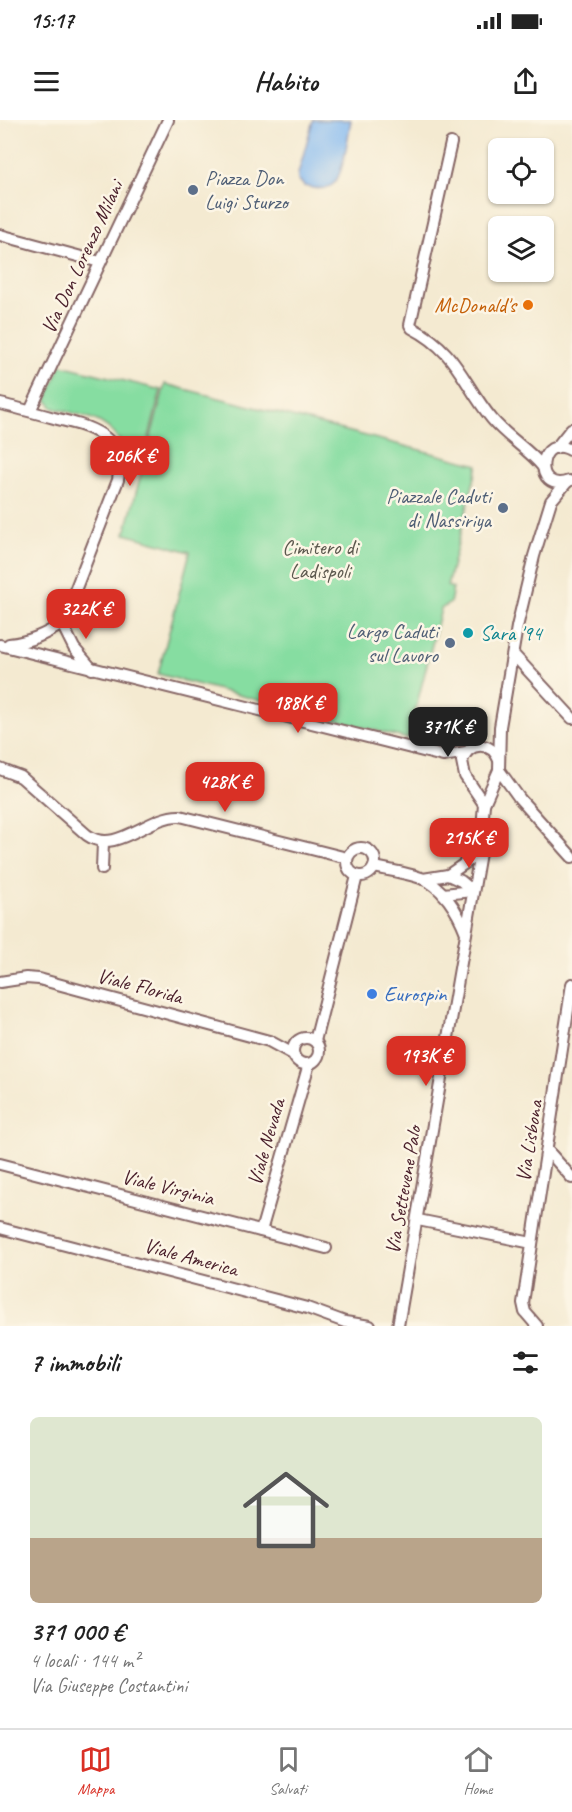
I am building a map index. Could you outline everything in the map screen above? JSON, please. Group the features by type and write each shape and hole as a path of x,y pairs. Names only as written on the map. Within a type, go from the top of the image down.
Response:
{"street":[{"name":"Via Don Lorenzo Milani","path":"30,411 168,120"},
{"name":"Via Settevene Palo","path":"398,1326 480,853 484,804 497,769 500,727 513,654 534,556 551,501 550,479 537,459 510,438 491,418 458,367 443,350 410,325 451,143"},
{"path":"0,235 100,262"},
{"path":"0,404 95,431 110,442 119,459 118,480 62,624 42,636 25,642 1,645"},
{"path":"572,427 572,442"},
{"path":"543,467 545,456 572,427"},
{"path":"510,438 529,447 552,449 565,447 572,451"},
{"name":"Via Settevene Palo","path":"550,479 558,483 569,481"},
{"name":"Via Settevene Palo","path":"551,501 569,481"},
{"path":"62,624 74,648 93,669"},
{"path":"1,645 443,756 466,752"},
{"path":"513,654 572,718"},
{"path":"484,804 465,775 462,760 470,748 480,745 500,727"},
{"path":"480,745 492,749 497,769 520,799 572,857"},
{"path":"443,756 479,784 484,783 497,769"},
{"path":"0,769 21,777 87,835 103,842 113,841 162,819 178,816 347,858"},
{"path":"102,869 103,842"},
{"path":"365,849 372,854 374,867 373,871 365,876 357,876 349,871 347,858 352,851 365,849"},
{"path":"374,867 423,879 448,875 480,853"},
{"path":"448,875 461,881 473,891"},
{"path":"306,1040 318,1046 316,1059 309,1064 301,1063 293,1054 293,1048 306,1040 320,1019 357,876"},
{"path":"423,879 443,894 460,917 466,933"},
{"path":"443,894 473,891"},
{"name":"Viale Florida","path":"0,982 37,978 269,1041 293,1054"},
{"name":"Via Lisbona","path":"537,1326 525,1312 523,1303 568,1027 572,984"},
{"name":"Viale Florida","path":"269,1041 306,1040"},
{"name":"Viale Nevada","path":"261,1231 309,1064"},
{"path":"548,1151 572,1178"},
{"name":"Viale Virginia","path":"0,1164 326,1248"},
{"path":"418,1220 532,1243"},
{"name":"Viale America","path":"0,1228 307,1308 345,1324 370,1326"}],"green space":[{"path":"61,365 161,390 147,445 126,452 113,432 105,425 86,416 53,408 47,399"},
{"name":"Cimitero di Ladispoli","path":"165,384 478,465 447,586 453,588 450,603 441,609 408,739 158,674 190,552 125,534"}],"water":[{"path":"313,120 351,120 340,173 332,185 325,188 304,186 298,179"}],"place":[{"name":"Piazza Don Luigi Sturzo","path":"193,190"},
{"name":"McDonald's","path":"528,305"},
{"name":"Piazzale Caduti di Nassiriya","path":"503,508"},
{"name":"Sara '94","path":"468,633"},
{"name":"Largo Caduti sul Lavoro","path":"450,643"},
{"name":"Eurospin","path":"372,994"}]}
